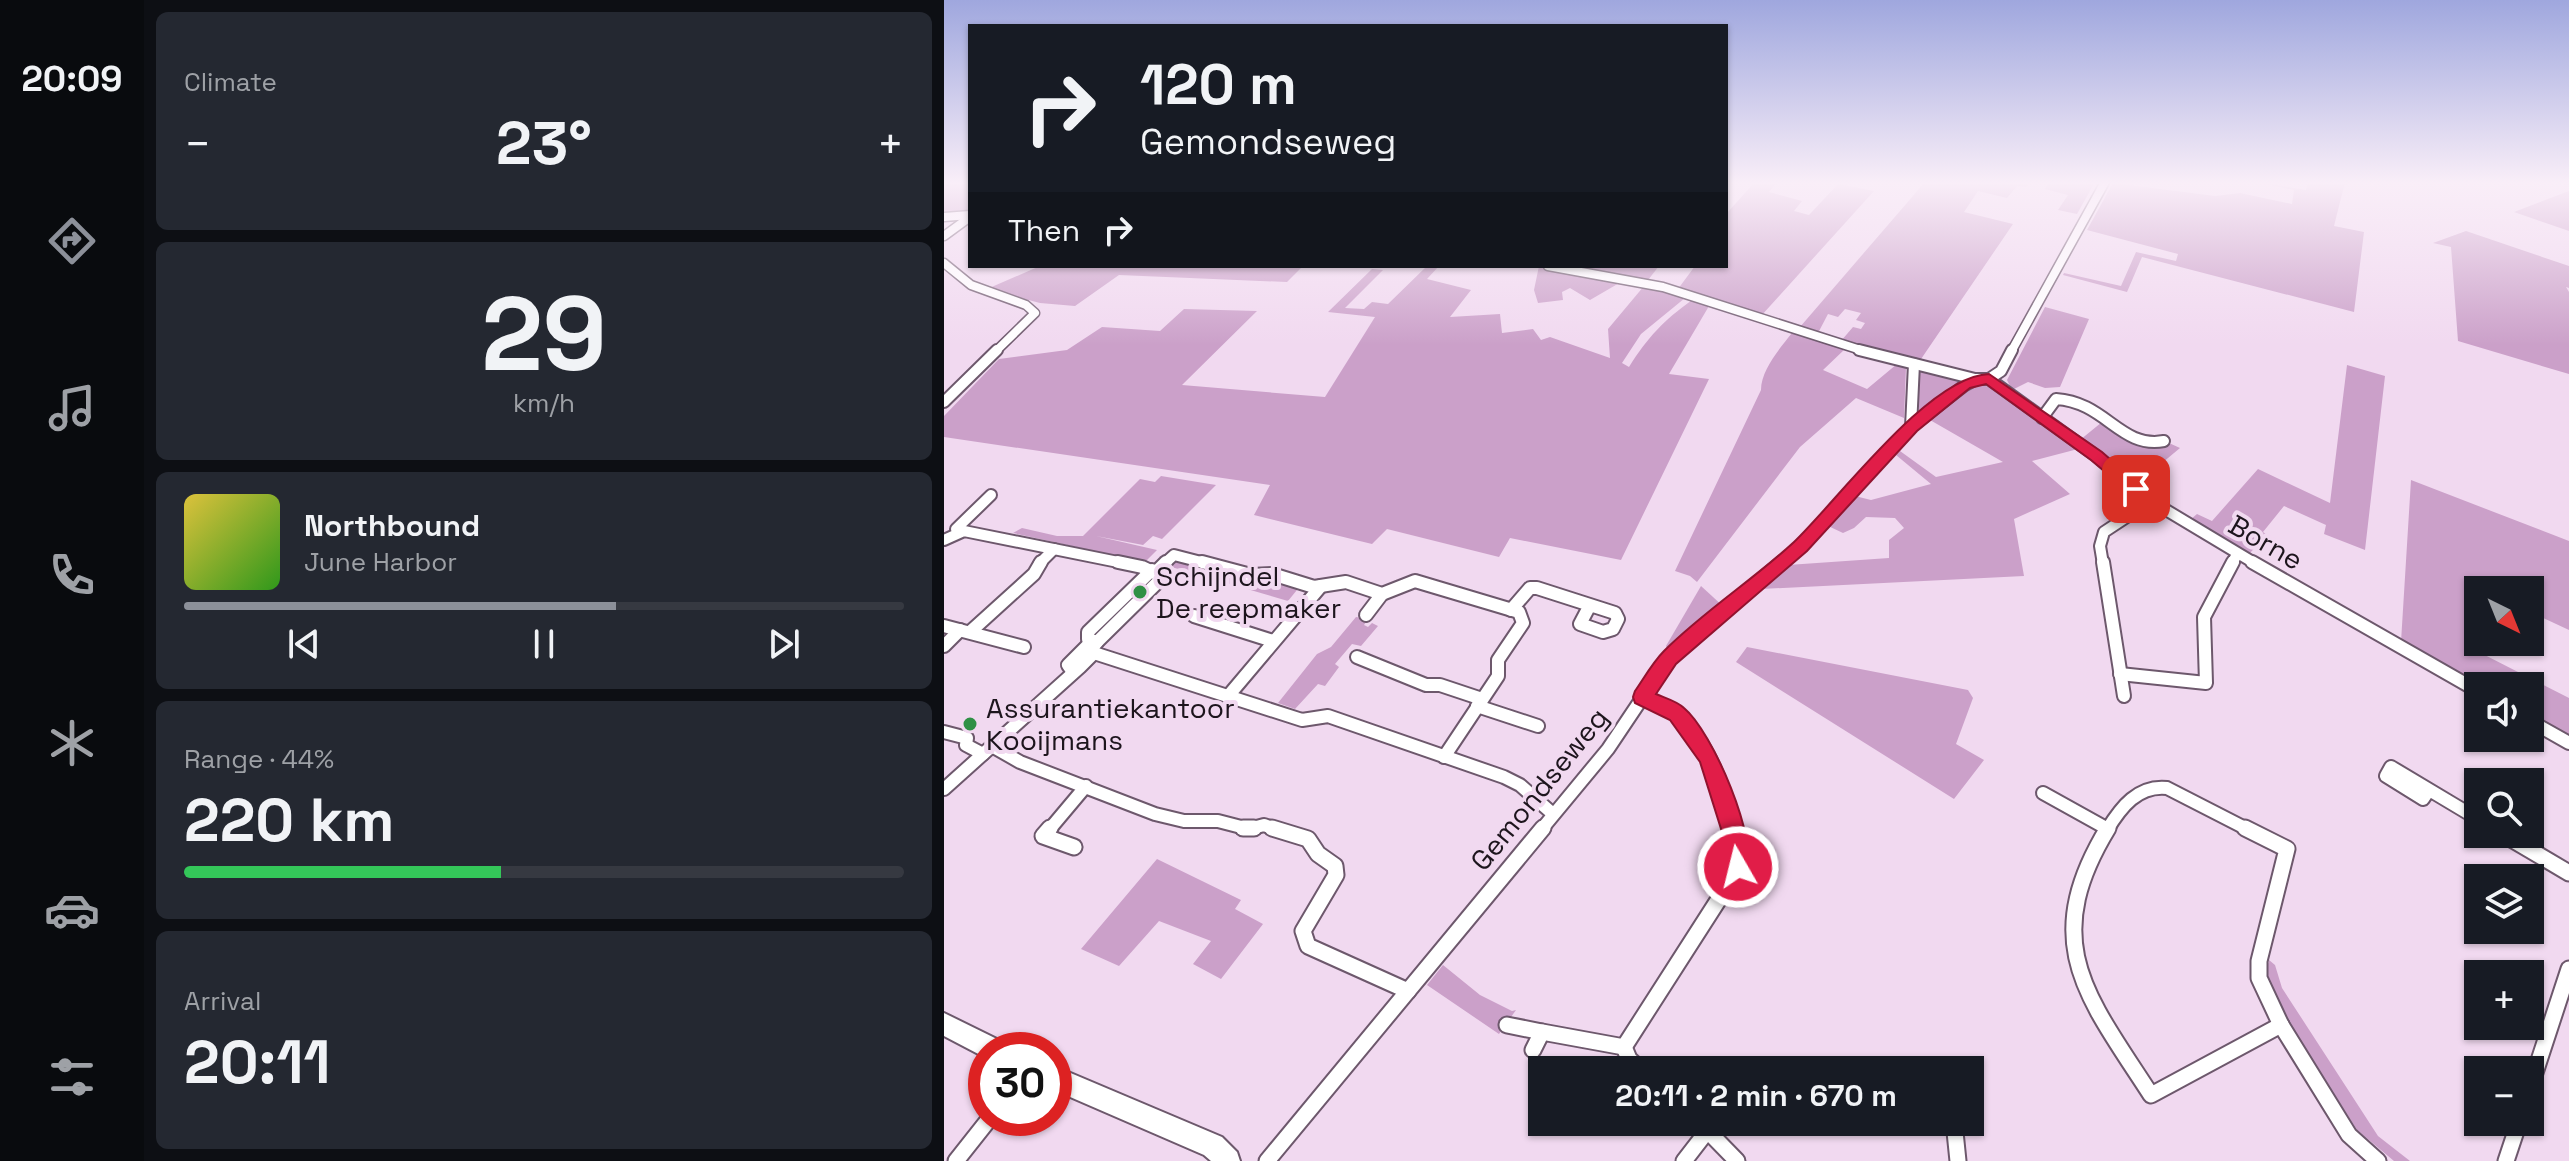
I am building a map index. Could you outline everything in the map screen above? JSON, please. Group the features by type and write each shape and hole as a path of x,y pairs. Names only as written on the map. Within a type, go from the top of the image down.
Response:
{"street":[{"path":"1559,268 1663,287 1845,347 1976,379 1989,379 2004,368 2076,236"},
{"path":"944,263 956,276 981,290 1030,306 1035,313 944,402"},
{"path":"1911,427 1914,364"},
{"name":"Gemondseweg","path":"1267,1161 1608,749 1669,658 1801,546 1911,427 1953,392 1976,379"},
{"name":"Borne","path":"1989,379 2096,456 2151,501 2237,554 2464,683"},
{"path":"2042,418 2056,399 2074,400 2114,421 2134,441 2152,446 2164,441"},
{"path":"944,540 991,495"},
{"path":"2124,696 2100,546 2104,532 2151,501"},
{"path":"944,789 1073,672 1095,645 1160,581 1162,574 955,529"},
{"path":"944,646 1034,574 1054,549"},
{"path":"2120,674 2206,683 2204,617 2237,554"},
{"path":"1154,571 1174,555 1251,575 1272,574 1314,587 1346,582 1382,594"},
{"path":"1366,615 1382,594 1415,581 1522,615 1523,623 1498,660 1498,676 1444,757"},
{"path":"1229,695 1321,586"},
{"path":"1511,610 1530,588 1590,605"},
{"path":"1194,616 1273,641"},
{"path":"944,626 1024,647"},
{"path":"1095,645 1302,720 1328,716 1520,785 1553,814"},
{"path":"1357,657 1393,669 1399,676 1413,681 1440,685 1538,726"},
{"path":"1624,1047 1735,874 1740,857 1710,758 1677,714 1643,697"},
{"path":"2544,729 2569,743"},
{"path":"944,732 967,738 966,745 1170,818 1218,821 1249,829 1264,825 1308,839 1318,854 1335,866 1336,875 1303,931 1308,946 1408,991"},
{"path":"2281,1025 2151,1095 2090,995 2075,962 2072,933 2074,907 2106,828 2136,792 2152,785 2167,788 2287,849 2259,961 2259,978 2281,1025 2349,1135 2378,1161"},
{"path":"1074,847 1043,836 1086,786"},
{"path":"2429,790 2464,811"},
{"path":"2043,793 2106,828"},
{"path":"2527,848 2569,873"},
{"path":"2540,1056 2569,969"},
{"path":"944,1024 968,1036"},
{"path":"1507,1025 1624,1047"},
{"path":"1533,1050 1542,1032"},
{"path":"1624,1047 1628,1056"},
{"path":"1072,1086 1213,1146 1228,1161"},
{"path":"956,1161 976,1136"},
{"path":"1684,1161 1698,1136"},
{"path":"1713,1136 1737,1161"},
{"path":"1955,1136 1958,1161"},
{"path":"2506,1161 2514,1136"}],"shaded area":[{"path":"1728,236 1833,236 1761,316 1678,289 1694,268 1728,268"},
{"path":"1878,236 2005,236 1919,362 1841,341 1853,327 1861,329 1865,323 1856,320 1861,313 1845,309 1838,317 1828,314 1818,333 1800,327"},
{"path":"2110,236 2363,236 2354,312 2142,257 2127,292 2063,275 2121,286 2136,252 2176,261 2178,254"},
{"path":"2452,236 2481,236 2569,266 2569,288 2566,287 2569,292 2569,374 2458,341 2451,247 2433,243"},
{"path":"1035,268 1301,268 1287,282 1119,275 1075,306 1040,303 987,289"},
{"path":"1425,268 1437,268 1427,279 1471,290 1450,317 1500,314 1502,333 1533,329 1541,340 1550,337 1610,358 1608,329 1644,286 1685,298 1641,334 1622,363 1629,367 1657,330 1692,300 1709,306 1669,374 1709,379 1621,560 1510,538 1499,557 1387,529 1372,544 1254,515 1270,485 944,437 944,416 999,359 1067,350 1102,327 1160,331 1184,309 1257,311 1182,385 1325,397 1375,317 1328,312 1372,269 1383,270 1345,308 1364,309 1372,302 1388,304"},
{"path":"1539,268 1621,282 1590,300 1570,288 1562,292 1563,300 1538,303 1534,290"},
{"path":"1575,268 1657,268 1648,280"},
{"path":"2045,307 2089,319 2060,387 2045,388 2028,382 2012,390 2007,380"},
{"path":"1792,333 1845,349 1823,370 1867,389 1897,364 1906,367 1904,418 1856,398 1800,447 1697,582 1675,571 1761,390 1768,367"},
{"path":"2347,365 2385,376 2365,550 2324,534 2326,525 2284,506 2263,532 2267,535 2249,554 2190,520 2197,514 2212,521 2258,469 2330,503"},
{"path":"1919,370 1964,380 1919,415"},
{"path":"1975,384 1987,386 2014,400 2078,449 2032,461 2070,494 2014,519 2024,576 1761,589 1788,565 1889,558 1889,540 1904,528 1895,518 1866,517 1843,533 1826,525 1855,496 1871,500 1931,484 1896,455 1900,451 1936,477 2003,462 1930,420 1953,397"},
{"path":"2107,418 2135,443 2151,448 2169,443 2180,448 2138,483 2080,440"},
{"path":"1161,476 1216,485 1162,539 1153,536 1143,545 1096,536 1157,550 1145,562 1013,533 1022,528 1057,536 1083,536 1140,479 1155,482"},
{"path":"2411,480 2569,541 2569,630 2544,618 2544,576 2464,576 2464,656 2487,656 2518,672 2464,672 2464,678 2401,642"},
{"path":"1176,559 1301,585 1288,601 1168,566"},
{"path":"1701,586 1725,608 1669,653 1666,646"},
{"path":"1356,617 1368,619 1364,625 1368,627 1372,623 1378,626 1361,646 1352,644 1335,664 1339,667 1325,686 1318,684 1295,709 1278,703 1317,654 1331,647"},
{"path":"1747,647 1968,690 1973,698 1956,744 1984,760 1954,799 1736,662"},
{"path":"2544,685 2569,698 2569,738 2544,723"},
{"path":"1157,859 1241,900 1235,909 1263,924 1221,979 1193,964 1211,941 1159,921 1119,966 1081,949"},
{"path":"2269,960 2275,965 2282,988 2378,1136 2410,1161 2394,1161 2357,1130 2267,988 2264,979"},
{"path":"1443,965 1480,995 1512,1011 1516,1010 1499,1034 1427,985"}],"place":[{"name":"Schijndel De reepmaker","path":"1140,592"},
{"name":"Assurantiekantoor Kooijmans","path":"970,724"}],"route":[{"path":"1738,867 1738,848 1710,758 1677,714 1643,697 1669,658 1801,546 1911,427 1965,385 1976,379 1989,379 2096,456 2136,489"}]}
